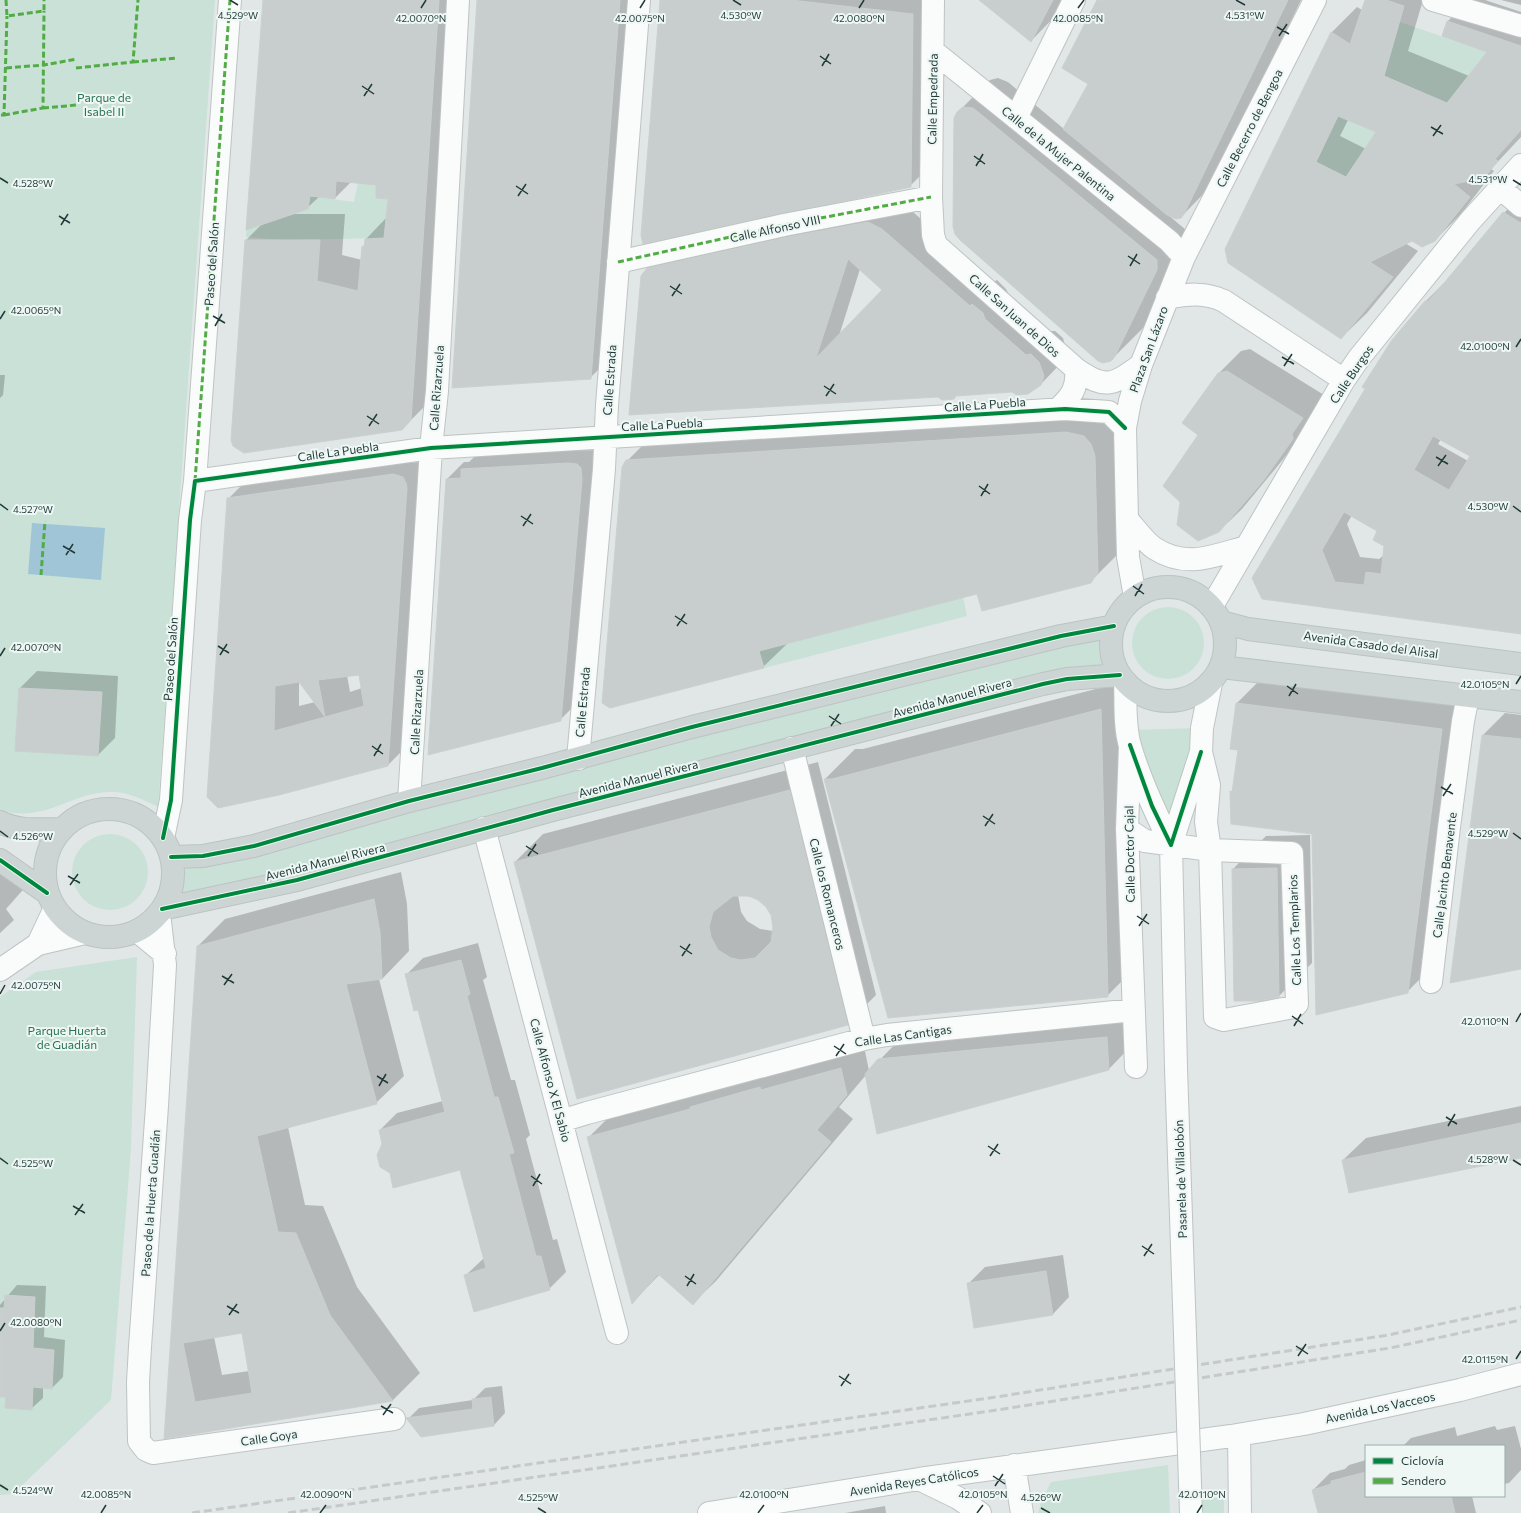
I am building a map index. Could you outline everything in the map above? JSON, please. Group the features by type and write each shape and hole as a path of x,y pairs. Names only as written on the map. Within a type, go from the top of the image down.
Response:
{"main road":[{"path":"1167,586 1178,587 1199,595 1217,614 1226,637 1226,652 1216,675 1198,693 1183,699 1168,701 1152,699 1138,692 1123,679 1112,654 1111,643 1114,626 1122,610 1135,597 1150,589 1167,586"},
{"name":"Avenida Casado del Alisal","path":"1217,614 1248,629 1521,664"},
{"path":"167,847 203,856 254,846 409,800 578,759 699,725 1061,636 1114,626"},
{"path":"1216,675 1468,696 1521,702"},
{"name":"Avenida Manuel Rivera","path":"161,911 297,880 484,828 1043,684 1067,679 1123,679"},
{"path":"0,860 51,902 67,923 85,933 101,937 119,937 137,931 150,924 161,911 168,897 172,884 167,847 150,823 134,813 115,808 95,809 77,817 62,829 52,843 46,859 44,876 51,902"},
{"path":"0,822 10,827 27,830 62,829"}],"street":[{"name":"Paseo del Salón","path":"167,847 190,520 195,481 230,0"},
{"name":"Calle Rizarzuela","path":"409,800 431,448 436,403 458,0"},
{"name":"Calle Estrada","path":"578,759 606,437 607,405 639,0"},
{"name":"Calle Empedrada","path":"931,197 933,0"},
{"path":"1016,118 1074,0"},
{"name":"Calle Becerro de Bengoa","path":"1184,257 1315,0"},
{"path":"1433,0 1521,26"},
{"name":"Calle de la Mujer Palentina","path":"933,51 1169,241 1184,257"},
{"name":"Calle Burgos","path":"1217,614 1246,547 1344,380 1359,358 1438,260 1521,165"},
{"path":"1500,188 1521,206"},
{"name":"Calle Alfonso VIII","path":"618,262 784,225 931,197"},
{"name":"Calle San Juan de Dios","path":"931,197 932,234 936,245 1076,369 1092,380 1103,383 1118,381 1140,365"},
{"name":"Plaza San Lázaro","path":"1135,597 1128,556 1125,428 1130,401 1140,365 1184,257"},
{"name":"Plaza San Lázaro","path":"1167,298 1201,294 1213,296 1224,301 1344,380"},
{"path":"1058,409 1074,392 1078,380 1076,369"},
{"name":"Calle La Puebla","path":"195,481 431,448 1058,409 1109,412 1125,428"},
{"path":"1127,519 1154,548 1179,559 1198,560 1246,547"},
{"path":"1171,845 1201,752 1202,728 1216,675"},
{"name":"Calle Doctor Cajal","path":"1123,679 1127,730 1130,745 1152,806 1171,845"},
{"name":"Calle Jacinto Benavente","path":"1431,982 1449,827 1463,721 1468,696"},
{"name":"Calle Doctor Cajal","path":"1130,745 1127,829 1136,1067"},
{"name":"Calle los Romanceros","path":"792,748 864,1039"},
{"path":"1127,829 1145,841 1210,850 1206,822 1209,785 1201,752"},
{"name":"Calle Alfonso X El Sabio","path":"484,828 617,1333"},
{"name":"Pasarela de Villalobón","path":"1171,845 1176,1068 1191,1513"},
{"name":"Calle Los Templarios","path":"1210,850 1292,853 1297,1004 1294,1007 1224,1020 1215,1017 1210,850"},
{"path":"38,944 51,902"},
{"name":"Paseo de la Huerta Guadián","path":"146,1450 139,1441 138,1382 158,1098 165,954 161,911"},
{"path":"137,931 165,954"},
{"path":"0,970 38,944 85,933"},
{"name":"Calle Las Cantigas","path":"561,1121 864,1039 887,1035 1134,1010"},
{"name":"Avenida Los Vacceos","path":"1239,1435 1311,1422 1460,1390 1521,1374"},
{"name":"Calle Goya","path":"146,1450 153,1453 394,1419"},
{"path":"1239,1435 1240,1513"},
{"name":"Avenida Reyes Católicos","path":"709,1513 755,1510 919,1479 1239,1435"},
{"path":"1014,1465 1022,1513"},
{"path":"919,1479 958,1498 980,1513"}],"green space":[{"name":"Parque de Isabel II","path":"0,0 215,0 158,807 130,795 112,792 84,796 58,806 31,813 16,813 0,810"},
{"path":"1400,22 1487,52 1447,103 1384,76"},
{"path":"1338,116 1376,132 1346,177 1316,162"},
{"path":"358,183 376,185 376,198 388,199 384,238 284,240 246,237 247,207 291,215 308,209 310,196 354,202"},
{"path":"963,597 967,616 764,668 759,651"},
{"path":"1168,607 1188,613 1198,623 1204,643 1198,663 1188,673 1168,679 1148,673 1138,663 1132,643 1138,623 1148,613"},
{"path":"1114,626 1113,651 1115,663 1120,675 248,890 168,897 172,884 171,857"},
{"path":"1202,728 1171,845 1127,730"},
{"path":"110,834 124,837 137,845 145,858 148,872 145,886 137,899 124,907 110,910 96,907 83,899 75,886 72,872 75,858 83,845 96,837"},
{"name":"Parque Huerta de Guadián","path":"137,957 131,1148 111,1400 13,1494 0,1495 0,997 36,972"},
{"path":"1168,1465 1170,1513 1038,1513 1042,1499 1051,1482"},
{"path":"1199,1498 1224,1498 1224,1513 1199,1513"}],"water":[{"path":"32,523 105,528 101,580 28,574"}],"building":[{"path":"263,0 439,0 411,420 402,430 244,453 233,446 231,440 245,240 320,240 317,281 358,291 362,246 364,247 365,239 384,238 388,199 376,198 376,185 336,181 335,199 310,196 308,209 246,230"},
{"path":"477,0 620,0 591,379 452,388"},
{"path":"660,0 791,0 913,14 911,187 643,244 641,235"},
{"path":"979,0 1053,0 1031,42"},
{"path":"1097,0 1288,0 1181,218 1176,219 1167,215 1063,129 1088,84 1062,68"},
{"path":"1365,0 1386,0 1404,6 1384,76 1447,103 1487,52 1442,36 1447,21 1521,46 1521,130 1495,159 1498,161 1484,178 1454,184 1470,197 1435,241 1422,247 1412,241 1370,262 1393,277 1341,339 1228,263 1225,249 1331,32 1350,44","holes":["1338,116 1376,132 1346,177 1316,162"]},
{"path":"963,107 973,108 1157,260 1157,270 1114,358 1111,361 1103,363 1098,361 955,234 953,226 954,118 957,112"},
{"path":"1503,212 1521,223 1521,634 1262,599 1252,578 1365,389 1362,387 1392,340 1425,301 1427,302","holes":["1433,436 1470,456 1449,490 1414,470","1344,512 1377,531 1373,540 1384,546 1381,574 1366,572 1364,585 1335,582 1322,550"]},
{"path":"868,222 882,229 970,306 972,304 983,313 985,319 1026,355 1031,354 1039,362 1044,376 1041,385 1028,394 1017,395 1012,392 956,396 954,399 942,400 938,397 629,415 641,276 647,268 787,237","holes":["848,259 882,290 816,358"]},
{"path":"1227,371 1303,418 1292,434 1293,439 1263,481 1219,532 1198,541 1177,525 1180,502 1163,486 1198,435 1182,423 1218,373"},
{"path":"1066,432 1084,436 1091,444 1095,456 1098,572 1091,583 982,611 977,594 759,651 764,668 610,708 602,703 622,467 626,460"},
{"path":"569,463 577,464 581,468 582,480 561,721 428,755 446,479 461,478 461,469"},
{"path":"393,474 403,477 407,488 388,766 279,795 218,808 207,797 227,498","holes":["359,675 364,706 325,717 318,680","299,682 325,717 274,731 275,686"]},
{"path":"19,688 102,692 98,756 15,751"},
{"path":"1236,703 1442,729 1408,993 1316,1015 1312,834 1231,824 1230,791 1232,792 1238,750 1230,749"},
{"path":"1101,709 1108,997 888,1018 824,779 832,779"},
{"path":"1482,735 1521,739 1521,969 1450,983"},
{"path":"790,790 848,1025 577,1099 514,862","holes":["733,896 749,896 758,900 766,907 771,915 773,927 771,942 755,958 741,960 731,958 718,950 711,937 709,927 713,912"]},
{"path":"1277,868 1279,997 1260,1001 1234,1001 1232,869"},
{"path":"374,899 380,932 382,979 346,984 377,1104 257,1136 278,1232 296,1233 330,1315 393,1401 164,1439 197,946","holes":["242,1333 252,1393 195,1402 183,1343"]},
{"path":"461,960 470,994 467,996 494,1097 498,1097 514,1153 509,1154 536,1256 541,1256 550,1290 474,1312 464,1275 486,1268 460,1170 393,1188 390,1173 380,1167 377,1155 382,1144 379,1130 445,1112 418,1010 414,1011 405,974"},
{"path":"1107,1037 1109,1070 877,1134 865,1074 878,1059"},
{"path":"841,1068 847,1095 817,1130 831,1142 693,1305 658,1274 632,1304 587,1137 690,1109 690,1107 760,1087 761,1090"},
{"path":"1521,1123 1521,1158 1349,1193 1342,1160"},
{"path":"1046,1271 1053,1315 974,1328 967,1283"},
{"path":"5,1295 35,1297 33,1348 54,1350 52,1389 33,1387 32,1410 5,1408 6,1397 0,1397 0,1308 4,1308"},
{"path":"491,1397 494,1426 421,1437 406,1418 473,1409 472,1399"},
{"path":"1365,1472 1365,1497 1451,1497 1455,1513 1318,1513 1312,1490 1331,1484 1331,1481"}],"railway":[{"path":"192,1513 996,1397 1388,1335 1521,1307"},
{"path":"288,1513 997,1410 1390,1348 1521,1320"}],"marked path":[{"path":"6,0 7,16 44,11 44,0"},
{"path":"76,68 133,62 138,0"},
{"path":"195,481 230,0"},
{"path":"4,115 43,108 44,11"},
{"path":"1,115 4,115 7,16"},
{"path":"133,62 177,58"},
{"path":"6,68 44,65 77,59"},
{"path":"43,108 77,105"},
{"path":"618,262 784,225 931,197"},
{"path":"41,575 45,521"}],"cycle path":[{"path":"163,838 171,800 190,520 195,481 431,448 1065,409 1109,412 1125,428"},
{"path":"171,857 203,856 254,846 409,801 542,768 692,727 1061,636 1114,626"},
{"path":"162,909 297,880 553,810 1043,684 1067,679 1120,675"},
{"path":"1130,745 1152,806 1171,845"},
{"path":"1171,845 1201,752"},
{"path":"0,860 47,893"}]}
